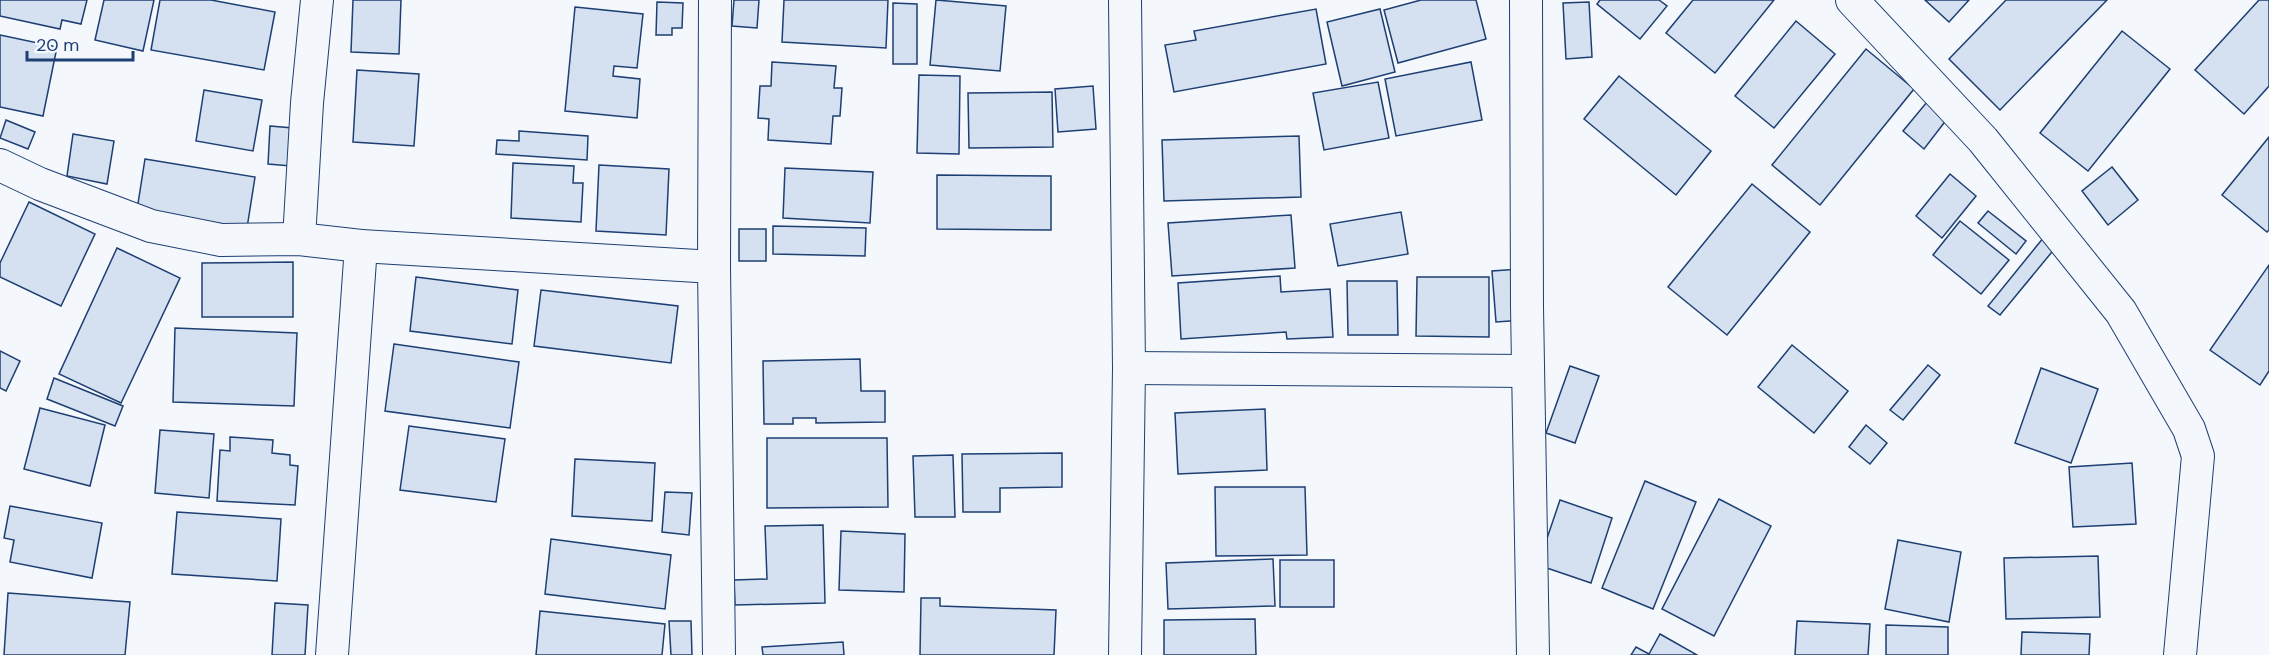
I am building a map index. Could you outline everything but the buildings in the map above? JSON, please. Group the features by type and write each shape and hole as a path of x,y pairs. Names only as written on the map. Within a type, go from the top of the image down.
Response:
{"street":[{"path":"299,239 307,103 317,0"},
{"path":"716,0 714,267 719,655"},
{"path":"1125,0 1129,369 1125,655"},
{"path":"1526,0 1528,371 1533,655"},
{"path":"1852,0 1983,140 2121,312 2189,429 2198,456 2180,655"},
{"path":"0,165 40,183 152,226 221,240 299,239 361,246 714,267"},
{"path":"332,655 361,246"},
{"path":"1129,369 1528,371"}]}
